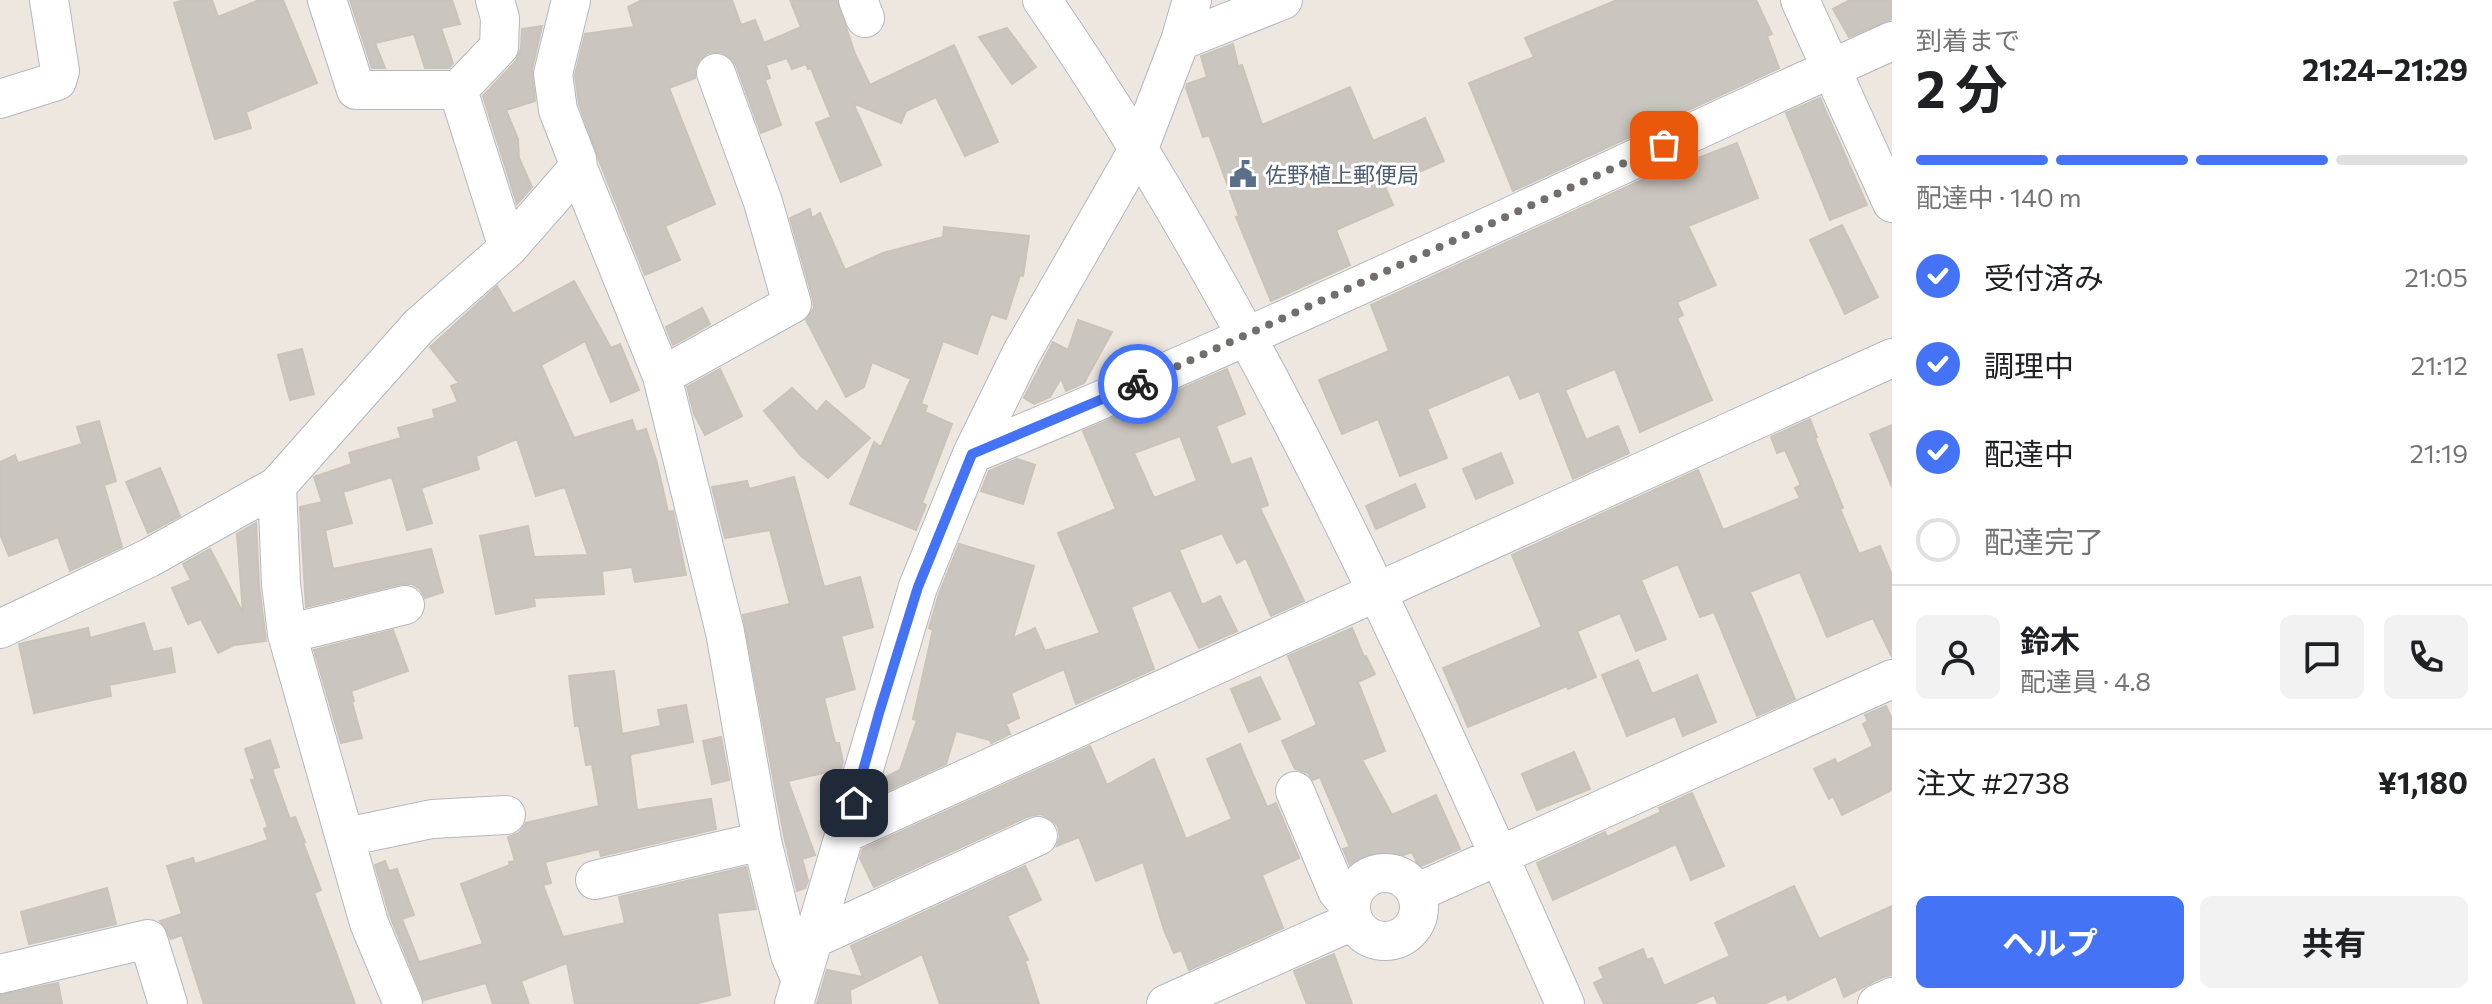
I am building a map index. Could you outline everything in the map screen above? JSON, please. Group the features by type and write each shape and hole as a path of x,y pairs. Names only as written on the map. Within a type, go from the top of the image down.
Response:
{"street":[{"path":"0,99 57,81 60,71 49,0"},
{"path":"327,0 356,90 458,90 499,47 500,18 495,0"},
{"path":"1042,0 1139,148 1310,454 1378,589 1565,1004"},
{"path":"797,991 918,587 972,454 1021,354 1139,148 1180,41 1192,0"},
{"path":"1180,41 1283,0"},
{"path":"1800,0 1892,203"},
{"path":"575,2 553,74 558,110 578,168 662,376 725,632 762,841 797,991"},
{"path":"972,454 1246,336 1892,41"},
{"path":"662,376 792,304 763,202 716,73"},
{"path":"458,90 508,248"},
{"path":"0,629 149,558 277,486 419,326 508,248 578,168"},
{"path":"846,833 1892,358"},
{"path":"277,486 281,584 287,634 369,923 403,1004"},
{"path":"287,634 405,605"},
{"path":"1416,893 1892,679"},
{"path":"1166,1004 1352,913 1360,883 1382,872 1405,878 1416,893 1420,908 1412,930 1402,938 1386,942 1364,934 1352,913 1337,891 1295,791"},
{"path":"346,837 432,819 506,815"},
{"path":"811,940 1038,836"},
{"path":"595,880 762,841"},
{"path":"12,983 148,939 168,1004"},
{"path":"1877,1004 1892,997"}],"building":[{"path":"212,0 218,17 259,0 283,0 317,83 246,112 251,128 215,139 174,3"},
{"path":"350,0 452,0 460,24 441,28 453,63 449,68 425,68 414,34 375,43 385,68 372,68"},
{"path":"642,0 732,0 741,25 755,20 764,43 801,27 790,0 837,0 855,54 870,85 954,45 998,142 965,156 936,97 906,111 901,123 853,103 881,165 841,182 816,123 831,117 811,68 808,69 806,64 792,69 787,58 766,65 770,78 765,80 781,125 761,133 736,65 721,52 708,53 699,60 695,78 669,88 715,204 665,226 680,260 645,275 579,104 575,75 585,34 634,27 628,7"},
{"path":"1617,0 1756,0 1772,34 1767,36 1779,68 1513,191 1469,83 1534,57 1525,38"},
{"path":"1850,0 1892,0 1892,19 1849,37 1833,9"},
{"path":"542,26 532,69 535,101 506,110 518,139 519,158 532,187 517,204 483,96 516,61 521,48 522,29"},
{"path":"1007,28 1036,67 1012,84 979,37"},
{"path":"1233,44 1238,66 1242,65 1262,125 1350,87 1373,141 1425,118 1444,161 1385,187 1393,205 1336,230 1350,265 1271,301 1236,217 1239,216 1209,135 1203,137 1186,88 1187,84 1207,77 1201,56"},
{"path":"1820,98 1867,205 1830,220 1786,113"},
{"path":"1737,143 1758,198 1688,226 1716,285 1677,302 1683,315 1677,318 1712,400 1640,432 1615,369 1565,390 1586,440 1618,426 1629,453 1573,479 1539,391 1520,399 1509,374 1427,409 1447,458 1400,476 1378,419 1342,434 1319,380 1389,351 1371,305 1696,155 1698,158"},
{"path":"810,209 812,218 820,213 845,270 883,253 943,237 944,227 1029,236 1023,276 1020,275 1006,319 991,314 977,354 943,341 921,404 927,406 925,412 952,424 922,503 926,505 916,530 850,504 874,442 881,447 911,379 872,362 864,387 846,397 806,320 814,308 813,299 790,218"},
{"path":"1842,225 1878,297 1845,314 1810,240"},
{"path":"574,281 611,348 620,344 639,390 611,402 585,341 541,365 574,438 632,420 636,432 646,429 668,512 673,511 686,575 635,582 632,567 602,571 604,594 534,598 535,606 496,614 480,536 528,526 534,557 588,555 565,487 536,496 517,439 476,456 479,469 421,488 432,523 407,530 392,477 343,492 352,523 325,530 333,569 431,549 443,592 425,598 420,589 412,584 401,584 306,607 300,507 322,502 314,477 352,464 349,453 401,438 398,428 435,418 433,410 458,402 451,386 459,383 430,347 497,286 513,314"},
{"path":"702,308 710,324 673,345 666,327"},
{"path":"1078,320 1112,332 1084,383 1066,391 1061,378 1050,397 1034,404 1024,398 1053,342 1068,350"},
{"path":"302,349 314,394 290,400 278,355"},
{"path":"720,369 742,416 705,435 694,414 687,387"},
{"path":"1227,369 1245,414 1216,426 1231,465 1251,458 1268,505 1260,508 1304,601 1271,616 1246,558 1237,563 1222,533 1179,550 1202,605 1220,596 1237,631 1199,648 1171,590 1131,607 1154,669 1076,704 1064,669 1011,693 1019,718 1006,724 1010,734 991,743 990,740 956,731 946,764 880,794 884,778 900,770 917,720 913,719 933,630 929,628 959,544 1034,566 1013,638 1035,628 1045,651 1100,633 1058,533 1116,509 1083,431","holes":["1180,436 1197,481 1154,498 1134,453"]},
{"path":"792,388 817,412 826,401 870,438 828,478 800,455 764,411"},
{"path":"1810,419 1843,508 1840,509 1859,554 1880,546 1892,575 1892,657 1873,618 1827,637 1800,572 1750,592 1795,699 1757,716 1714,612 1700,617 1678,564 1641,580 1666,639 1636,651 1620,613 1577,631 1596,677 1468,727 1443,668 1542,627 1512,555 1698,470 1723,530 1800,498 1795,488 1801,485 1785,450 1777,453 1771,437"},
{"path":"99,421 116,481 104,485 122,547 70,571 58,537 9,556 0,534 0,462 15,455 18,463 82,444 77,427"},
{"path":"1892,425 1892,487 1870,434"},
{"path":"1501,453 1513,483 1476,499 1463,469"},
{"path":"1017,459 1035,465 1023,504 981,491 989,471"},
{"path":"160,468 180,516 148,533 126,482"},
{"path":"794,477 824,587 860,577 873,627 841,636 855,689 824,698 835,743 839,743 843,762 841,769 788,781 815,855 802,859 808,881 805,888 797,891 743,615 790,604 770,530 725,538 712,487 747,481 749,489"},
{"path":"1415,484 1425,507 1376,529 1366,506"},
{"path":"256,523 266,641 234,645 218,653 201,619 188,624 172,588 191,580 183,564 210,549 243,613 237,534"},
{"path":"144,623 153,652 171,648 175,672 109,685 111,696 34,713 19,644 88,628 90,638"},
{"path":"1352,628 1375,674 1358,682 1385,751 1362,760 1392,815 1436,795 1460,849 1419,867 1412,852 1353,872 1343,849 1350,847 1320,777 1313,780 1308,773 1295,769 1282,741 1317,725 1288,656"},
{"path":"393,630 408,671 351,691 362,738 341,743 314,650"},
{"path":"1638,660 1652,694 1697,675 1716,722 1683,736 1675,716 1627,736 1602,675"},
{"path":"614,671 622,734 661,726 658,710 686,705 693,742 630,756 637,810 711,799 716,829 601,856 599,849 545,862 551,883 543,885 563,937 625,923 619,897 746,867 756,909 717,913 730,995 694,1004 575,1004 567,963 521,981 529,1004 493,1004 486,983 424,1000 390,916 375,865 385,861 389,871 397,869 414,915 402,919 419,962 483,944 461,884 515,861 508,837 519,833 526,823 599,806 592,764 586,765 579,725 575,726 569,676"},
{"path":"1260,677 1280,719 1249,732 1231,689"},
{"path":"1886,706 1892,719 1892,790 1842,815 1833,796 1829,799 1814,769 1835,759 1837,764 1873,746 1863,724 1868,721 1865,715"},
{"path":"721,737 729,780 712,784 703,741"},
{"path":"270,740 279,767 272,769 290,819 295,817 305,842 321,890 314,893 355,1004 204,1004 182,935 171,939 160,921 182,914 167,866 193,858 195,864 268,840 264,829 268,827 251,780 255,779 245,749"},
{"path":"1240,744 1267,807 1276,803 1299,858 1262,875 1283,928 1189,970 1181,950 1174,953 1164,930 1143,862 1096,881 1079,837 1057,846 1060,837 1058,826 1041,814 1029,816 874,887 860,858 863,849 1090,746 1107,785 1154,759 1186,839 1232,819 1207,759"},
{"path":"1574,752 1590,789 1537,810 1522,774"},
{"path":"1692,793 1724,866 1691,880 1676,844 1553,900 1537,863 1605,832 1607,837 1661,812 1659,808"},
{"path":"1025,866 1041,900 1007,916 1028,960 1025,961 1039,1004 940,1004 922,954 850,990 851,1004 817,1004 827,970 863,977 851,946"},
{"path":"1794,886 1819,939 1892,906 1892,975 1844,997 1836,976 1788,1000 1786,994 1764,1004 1718,1004 1714,995 1693,1004 1604,1004 1594,983 1604,978 1599,968 1643,949 1647,960 1652,958 1664,986 1730,956 1715,923"},
{"path":"107,888 116,924 29,944 21,912"},
{"path":"1334,954 1352,1004 1307,1004 1294,971"},
{"path":"58,983 62,1004 0,1004 0,995"}],"way so far":[{"path":"1138,384 1664,145"}],"place":[{"name":"佐野植上郵便局","path":"1243,174"}],"route":[{"path":"854,803 918,587 972,454 1138,384"}]}
